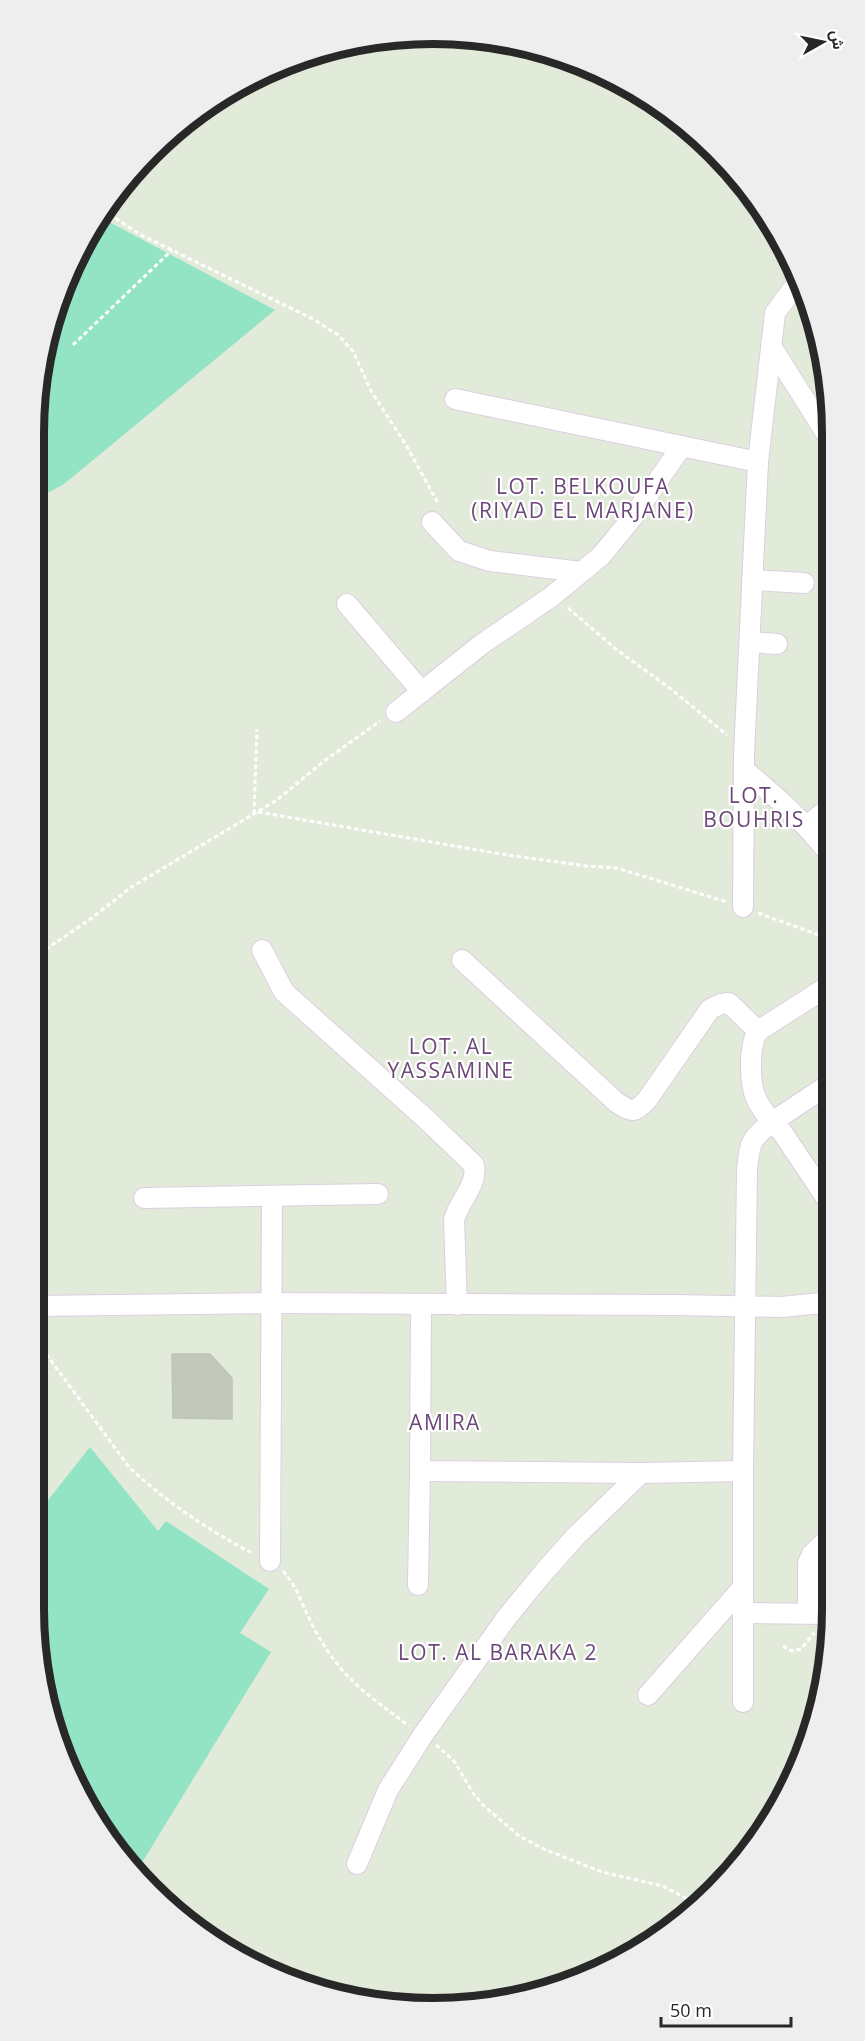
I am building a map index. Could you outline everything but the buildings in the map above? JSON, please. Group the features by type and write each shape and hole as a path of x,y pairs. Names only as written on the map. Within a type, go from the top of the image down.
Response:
{"street":[{"path":"743,908 744,762 758,462 775,313 795,292"},
{"path":"771,346 822,427"},
{"path":"455,399 758,462"},
{"path":"396,712 482,644 551,597 601,556 632,518 682,446"},
{"path":"436,514 459,551 490,561 580,572"},
{"path":"752,580 804,583"},
{"path":"347,604 422,692"},
{"path":"750,642 777,644"},
{"path":"744,762 807,826 822,845"},
{"path":"807,826 822,814"},
{"path":"262,950 284,992 426,1119 474,1166 475,1179 457,1208 454,1220 457,1305"},
{"path":"462,960 616,1102 629,1111 637,1110 647,1100 710,1009 721,1004 729,1004 758,1031"},
{"path":"822,990 758,1031 753,1039 752,1047 755,1096 822,1187"},
{"path":"743,1702 743,1471 747,1171 750,1144 758,1133 772,1122 822,1089"},
{"path":"144,1198 378,1194"},
{"path":"270,1561 272,1196"},
{"path":"44,1306 271,1303 782,1307 822,1303"},
{"path":"418,1585 421,1305"},
{"path":"420,1471 641,1473 743,1471"},
{"path":"357,1864 388,1790 423,1735 507,1617 575,1538 641,1473"},
{"path":"743,1613 817,1613 808,1563 812,1554 822,1544"},
{"path":"648,1695 743,1587"}],"path":[{"path":"110,215 141,235 327,326 348,344 371,391 406,445 436,514"},
{"path":"74,345 172,250"},
{"path":"551,597 572,610 617,650 705,715 744,762"},
{"path":"44,950 92,918 130,888 292,789 324,761 371,726 396,712"},
{"path":"256,813 257,729"},
{"path":"256,813 489,852 586,866 617,868 696,891 822,936"},
{"path":"44,1351 129,1467 146,1483 198,1521 235,1544 270,1561 283,1571 294,1584 316,1632 343,1673 367,1695 423,1735 454,1761 482,1804 519,1836 546,1850 602,1872 663,1886 690,1900"}],"green space":[{"path":"106,220 275,310 64,484 44,495 44,407 51,357 64,307 73,284"},
{"path":"90,1447 158,1531 166,1521 269,1589 240,1633 271,1652 140,1865 109,1825 84,1781 64,1734 57,1709 44,1634 44,1505"}],"district":[{"name":"LOT. BELKOUFA (RIYAD EL MARJANE)","path":"583,499"},
{"name":"LOT. BOUHRIS","path":"754,808"},
{"name":"LOT. AL YASSAMINE","path":"451,1059"},
{"name":"AMIRA","path":"445,1423"},
{"name":"LOT. AL BARAKA 2","path":"498,1653"}]}
